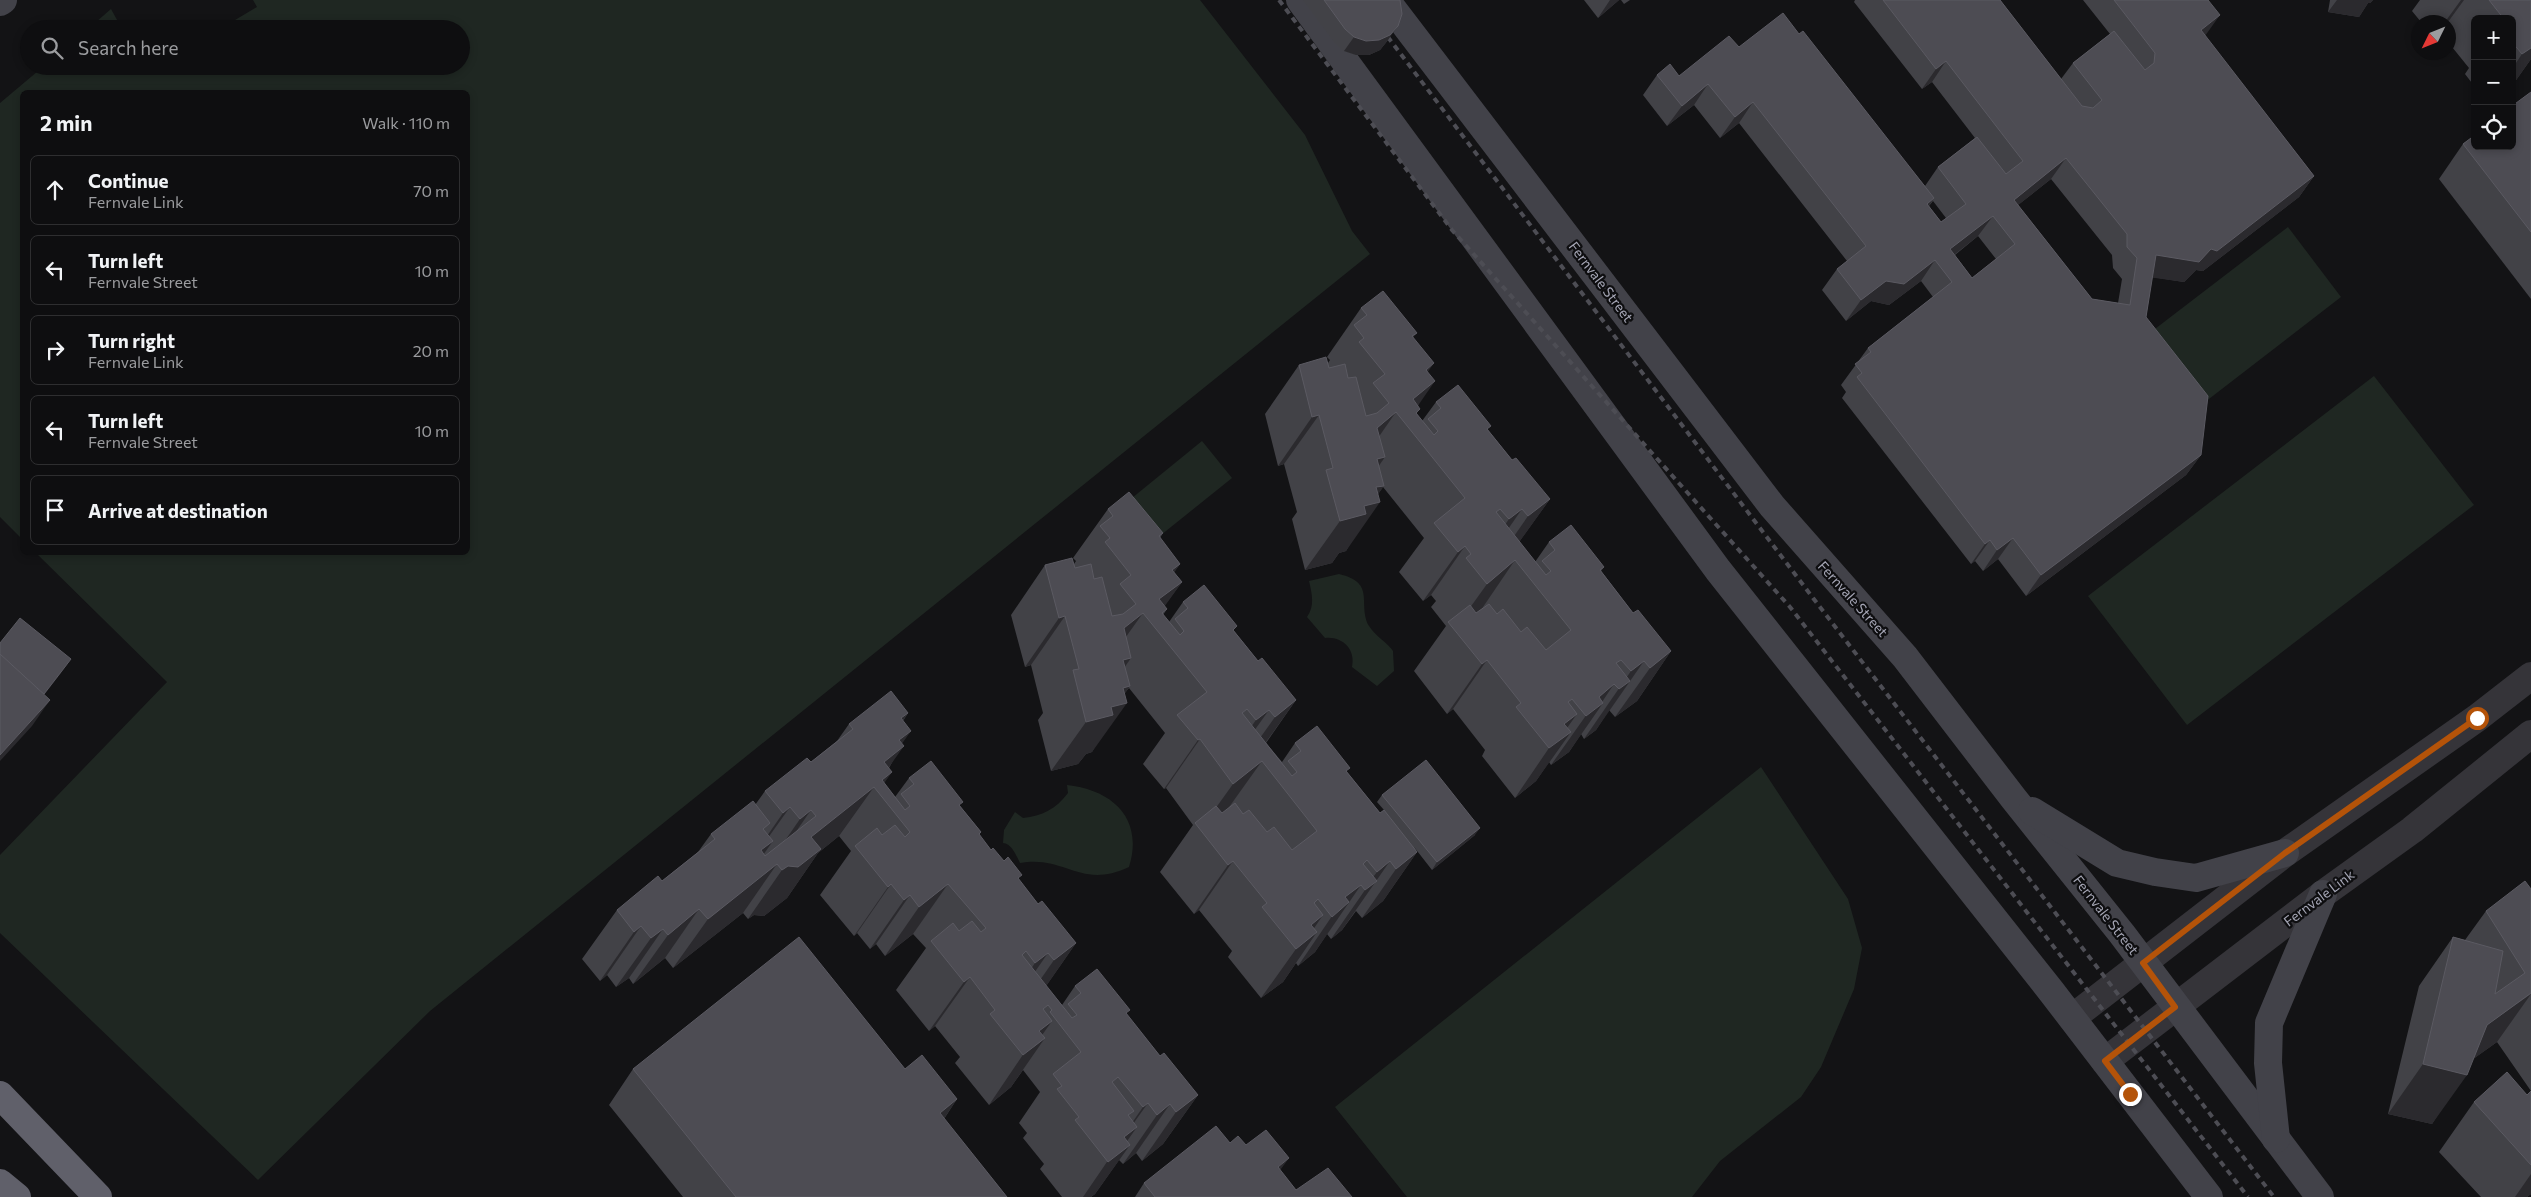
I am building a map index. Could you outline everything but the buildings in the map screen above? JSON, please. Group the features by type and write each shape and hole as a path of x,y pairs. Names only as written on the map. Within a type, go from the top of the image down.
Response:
{"highway":[{"path":"0,1095 98,1197"},
{"path":"0,1183 16,1197"}],"street":[{"path":"1300,0 1718,570 2072,1018 2209,1197"},
{"name":"Fernvale Street","path":"1386,0 1772,506 1905,657 2014,800 2143,963 2320,1197"},
{"path":"2072,1018 2285,853 2477,718 2531,676"},
{"name":"Fernvale Link","path":"2105,1061 2323,894 2412,830 2531,734"},
{"path":"2014,800 2117,863 2155,872 2196,878 2285,853"},
{"path":"2276,1139 2268,1063 2269,1023 2323,894"}],"shaded area":[{"path":"253,0 1200,0 1305,135 1352,231 1370,254 430,1011 258,1180 0,933 0,855 167,682 38,555 470,555 470,90 20,90 20,537 0,517 0,103 33,75 470,75 470,20 235,20 257,7"},
{"path":"111,9 117,20 98,20"},
{"path":"2288,227 2341,297 2205,402 2151,332"},
{"path":"2374,376 2474,505 2187,725 2088,596"},
{"path":"1202,441 1232,478 1161,535 1132,498"},
{"path":"1339,574 1351,578 1358,583 1364,595 1366,618 1369,626 1393,651 1394,671 1377,686 1352,667 1352,655 1346,645 1337,639 1325,638 1307,617 1312,604 1309,581"},
{"path":"1761,767 1848,899 1862,948 1854,989 1821,1067 1801,1097 1720,1161 1692,1197 1407,1197 1335,1107"},
{"path":"1067,785 1098,793 1111,800 1121,810 1128,821 1132,835 1133,850 1129,867 1112,873 1098,875 1085,874 1050,863 1020,863 1011,848 1003,843 1004,830 1015,812 1023,818 1036,816 1048,811 1068,793"}],"railway":[{"path":"1279,0 1452,230 1790,607 2248,1197"},
{"path":"1381,28 1813,598 2274,1197"}],"route":[{"path":"2130,1094 2105,1061 2175,1007 2143,963 2285,853 2477,718"}]}
